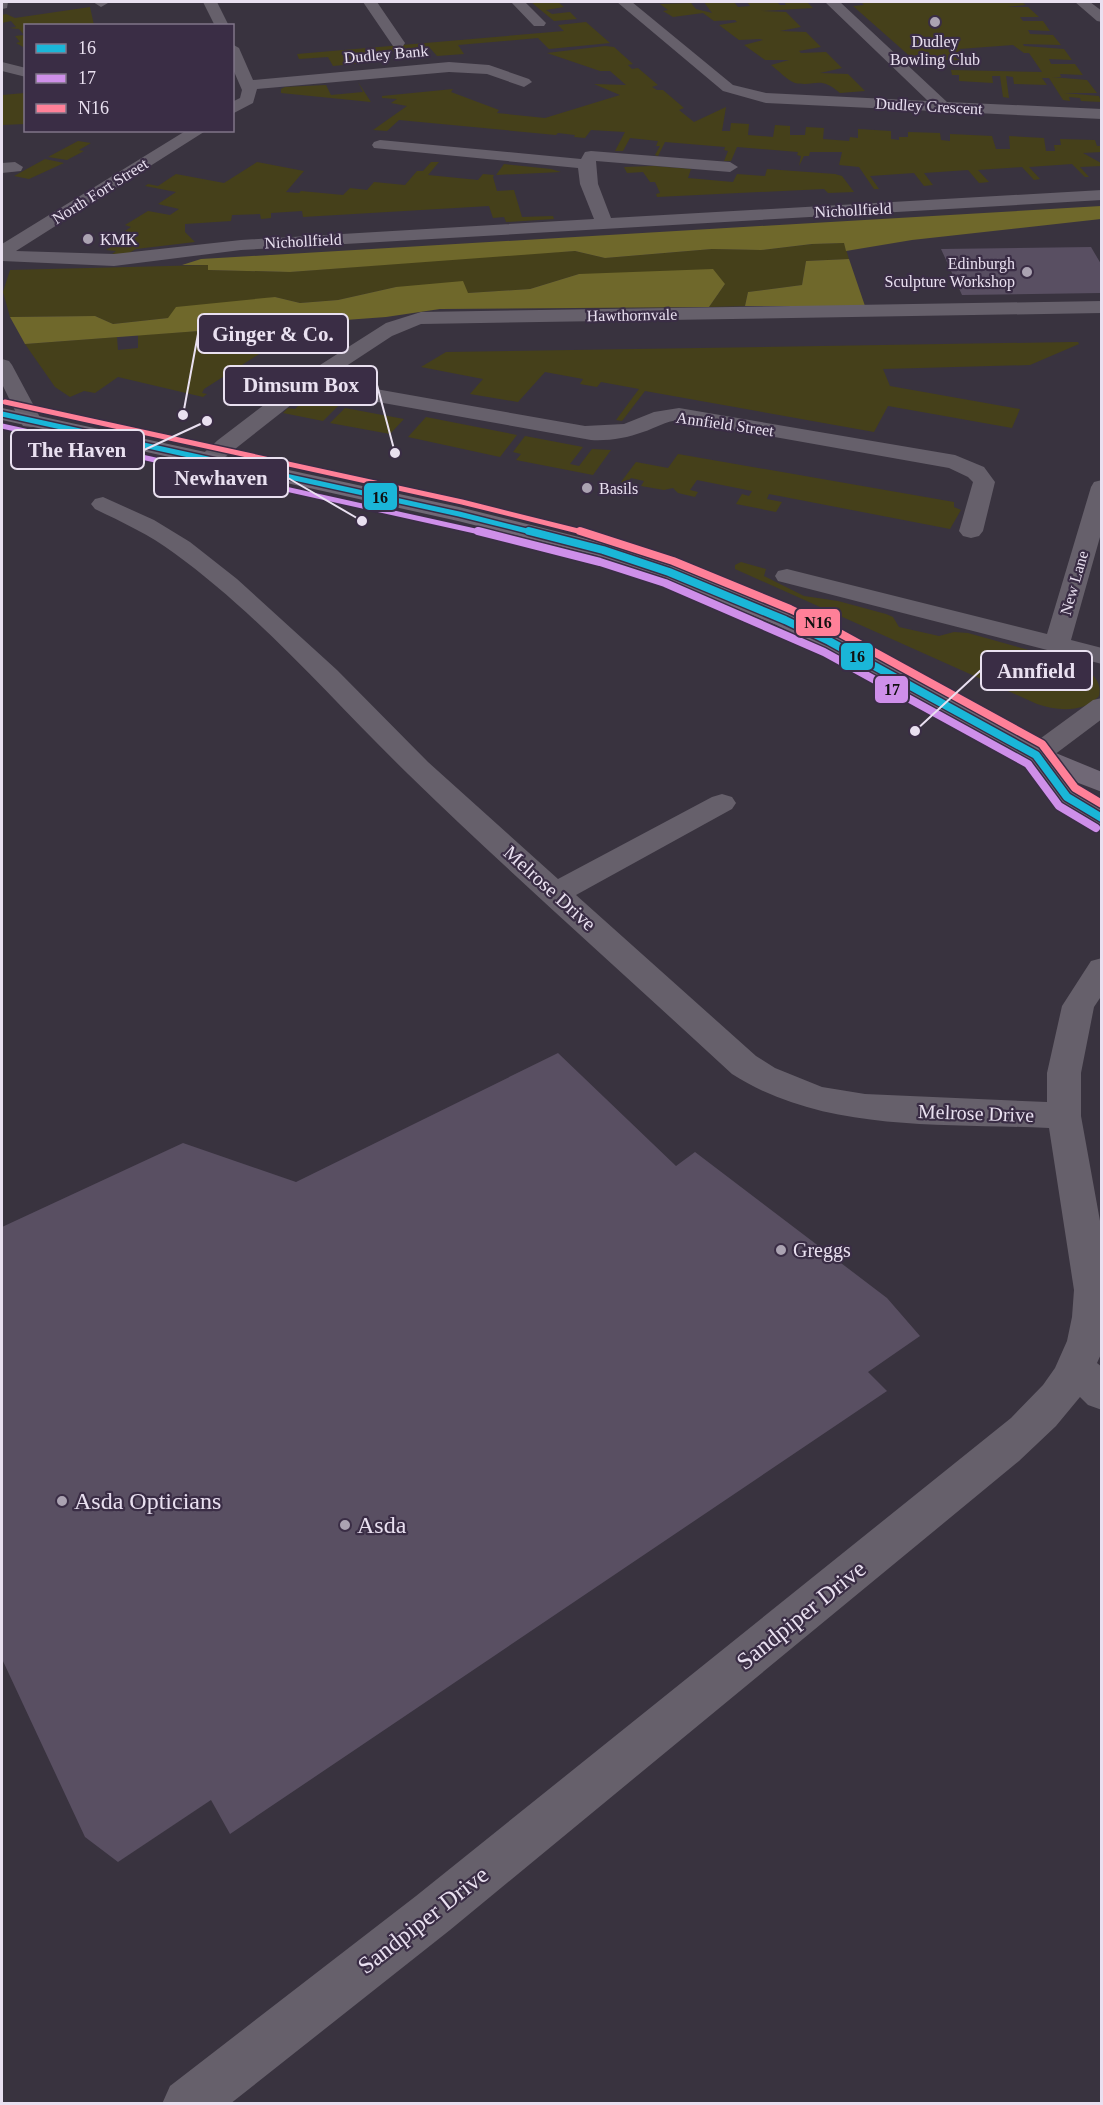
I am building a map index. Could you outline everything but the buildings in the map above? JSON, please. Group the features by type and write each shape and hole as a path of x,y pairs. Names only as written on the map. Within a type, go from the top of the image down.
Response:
{"main road":[{"path":"2,414 534,532 603,550 669,573 785,620 1036,755 1101,783"},
{"path":"1036,755 1066,797 1101,818"}],"street":[{"path":"210,2 221,24"},
{"path":"370,2 398,43"},
{"path":"518,2 539,23"},
{"name":"Dudley Crescent","path":"624,2 728,88 756,96 1101,114"},
{"path":"832,2 942,106"},
{"path":"1082,2 1101,18"},
{"path":"234,52 250,88 249,98 234,108"},
{"path":"2,67 24,72"},
{"name":"Dudley Bank","path":"234,90 459,67 489,70 524,82"},
{"name":"North Fort Street","path":"2,254 196,132"},
{"path":"380,145 592,154 730,167"},
{"path":"402,164 415,148"},
{"path":"592,154 589,184 605,225"},
{"name":"Nichollfield","path":"2,254 135,259 241,245 1101,195"},
{"name":"Hawthornvale","path":"208,459 305,383 398,323 421,318 1101,307"},
{"path":"2,364 31,421"},
{"name":"Annfield Street","path":"305,383 585,433 608,434 633,428 662,415 679,414 955,462 976,472 984,482 971,531"},
{"name":"New Lane","path":"1057,645 1101,487"},
{"name":"Melrose Drive","path":"103,504 146,525 182,547 228,584 328,676 418,768 744,1065 763,1077 818,1099 865,1107 1064,1116"},
{"path":"787,576 1101,656"},
{"path":"1036,755 1101,706"},
{"path":"556,893 722,803"},
{"name":"Sandpiper Drive","path":"188,2103 433,1913 1005,1448 1050,1408 1089,1381 1084,1352 1092,1317 1093,1290 1064,1116 1064,1073 1078,1006 1101,969"}],"shaded area":[{"path":"531,2 558,2 564,7 546,10 552,14 570,12 577,19 554,21"},
{"path":"704,2 734,2 738,7 750,6 747,2 777,2 780,5 786,5 784,2 808,3 813,8 761,11 786,12 801,27 780,31 806,32 821,47 799,51 801,53 826,52 842,68 820,73 848,74 865,91 840,93 827,84 792,82 771,65 789,60 765,60 744,45 763,40 739,40 719,25 737,22 735,20 714,21 703,13 673,17 663,11 668,10 660,4 691,3 696,9 712,13"},
{"path":"861,2 1022,2 1026,5 1007,7 1028,7 1039,17 1020,17 1023,21 1043,21 1050,31 1028,30 1030,34 1053,35 1061,45 1023,44 1024,46 1064,49 1072,60 1049,59 1051,64 1075,64 1083,75 1060,74 1061,77 1052,77 1087,80 1097,93 1064,93 1099,96 1101,102 1081,101 1080,98 1069,97 1070,101 1063,100 1049,78 1042,78 1047,85 1014,84 1013,77 1006,76 1009,98 1003,97 1000,76 992,76 993,83 959,81 959,75 952,75 951,70 1042,72 1029,53 1024,53 1013,45 959,49 969,58 965,59 969,60 913,59 853,6 864,5"},
{"path":"90,7 94,24 24,24 24,35 19,29 9,28 16,27 11,21 2,23 2,15 6,14 15,18"},
{"path":"586,22 610,43 549,49 538,38 458,45 464,54 437,56 430,48 361,54 365,63 333,66 328,57 299,59 297,54 564,31 558,25"},
{"path":"24,35 24,47 16,43 20,42 15,36"},
{"path":"614,47 633,64 628,65 632,69 638,68 658,85 652,87 663,90 684,108 679,110 694,122 726,107 722,131 730,131 731,123 749,124 748,135 773,137 775,125 790,126 790,135 805,135 806,127 824,128 823,139 849,141 850,137 858,138 858,129 891,131 891,139 899,140 899,137 908,137 908,132 940,133 941,140 950,141 950,134 992,136 996,149 1010,149 1009,136 1044,138 1046,151 1055,151 1054,145 1061,145 1060,139 1095,140 1097,146 1101,146 1101,152 1083,153 1101,163 1101,166 1080,167 1089,177 1085,177 1072,164 1029,167 1040,179 1034,180 1022,167 978,170 989,182 979,183 968,170 924,173 933,185 924,186 914,173 870,176 879,189 874,189 859,167 839,165 842,152 810,152 809,156 804,156 799,166 801,156 797,155 798,152 737,147 731,161 724,161 728,151 724,150 725,147 665,142 658,156 655,155 660,146 656,146 658,141 630,138 623,151 615,151 625,132 591,130 585,138 558,133 556,135 399,120 387,131 373,130 407,106 391,103 397,99 382,98 382,96 453,89 451,92 499,110 497,113 545,118 620,95 594,84 626,85 610,71 600,71 547,53"},
{"path":"358,82 371,102 281,93 281,89 285,87 326,85 331,95 363,92"},
{"path":"24,93 24,124 2,125 2,95"},
{"path":"78,141 91,143 79,150 84,151 67,160 48,157"},
{"path":"45,159 64,163 29,179 14,176"},
{"path":"257,162 304,171 286,192 343,195 350,188 367,190 374,182 405,185 417,171 423,171 431,162 439,162 428,175 478,180 483,174 494,175 497,191 514,190 522,217 553,216 554,219 506,222 504,217 493,218 489,206 303,217 302,211 271,213 271,218 261,219 260,214 232,215 231,221 185,224 185,232 195,242 136,249 127,254 111,255 116,251 106,250 133,233 125,231 131,227 125,225 148,211 170,215 179,209 158,204 176,192 145,186 148,184 158,186 176,174 224,183"},
{"path":"504,164 551,169 561,172 496,175"},
{"path":"653,166 691,169 688,178 733,182 737,174 765,176 767,169 835,174 842,176 854,192 828,193 824,189 657,197 656,194 660,193 655,182 650,182 643,172 627,173 624,167"},
{"path":"1101,206 1101,219 912,240 846,251 844,243 761,250 712,249 605,258 575,251 290,272 208,270 208,265 182,265 201,259"},
{"path":"844,243 849,259 806,261 802,285 748,292 745,306 709,307 725,284 579,274 530,289 468,293 396,287 338,300 300,303 275,297 168,318 113,324 95,316 10,317 3,292 10,270 208,265 208,270 290,272 575,251 605,258 712,249 761,250"},
{"path":"849,259 865,306 745,306 748,292 802,285 806,261"},
{"path":"713,269 725,284 709,307 440,309 386,317 25,344 10,317 95,316 113,324 168,318 176,307 275,297 300,303 338,300 396,287 463,281 468,293 530,289 579,274"},
{"path":"258,327 261,331 291,339 270,352 264,351 204,389 202,393 207,394 203,397 118,377 95,393 84,391 70,397 55,387 25,344 117,337 118,350 138,348 138,335"},
{"path":"1078,342 1079,344 1030,365 883,369 890,386 1020,409 1012,428 888,406 874,432 645,391 622,421 616,420 639,389 601,382 597,387 580,384 583,379 545,372 518,402 470,394 483,379 421,367 446,352"},
{"path":"304,400 338,406 323,421 283,413 288,408 295,409"},
{"path":"345,408 404,419 390,434 330,423"},
{"path":"426,417 517,435 500,457 408,437"},
{"path":"525,436 583,447 570,464 579,466 592,449 611,450 593,475 516,460 521,454 513,452"},
{"path":"678,454 954,502 954,507 961,510 950,529 769,494 767,499 782,502 776,512 736,504 742,494 749,496 752,491 697,480 690,490 698,492 695,497 678,493 673,488 664,490 641,486 644,481 631,478 627,483 621,482 636,462 668,468"},
{"path":"741,562 766,569 764,576 804,596 838,601 886,614 893,617 899,627 939,636 954,632 968,633 1075,663 1097,680 1099,696 1093,702 1078,708 1061,709 1037,704 735,569 735,565"}],"transit line":[{"name":"N16","path":"5,402 462,502 606,538 673,561 790,609 834,630 1042,744 1075,788 1102,804"},
{"name":"16","path":"2,414 459,514 603,550 669,572 785,620 829,641 1036,755 1067,797 1102,818"},
{"name":"17","path":"2,426 456,526 600,562 665,583 824,652 1028,764 1059,806 1096,828"}],"place":[{"name":"Dudley Bowling Club","path":"935,22"},
{"name":"KMK","path":"88,239"},
{"name":"Edinburgh Sculpture Workshop","path":"1027,272"},
{"name":"Ginger & Co.","path":"183,415"},
{"name":"The Haven","path":"207,421"},
{"name":"Dimsum Box","path":"395,453"},
{"name":"Basils","path":"587,488"},
{"name":"Newhaven","path":"362,521"},
{"name":"Annfield","path":"915,731"},
{"name":"Greggs","path":"781,1250"},
{"name":"Asda Opticians","path":"62,1501"},
{"name":"Asda","path":"345,1525"}]}
